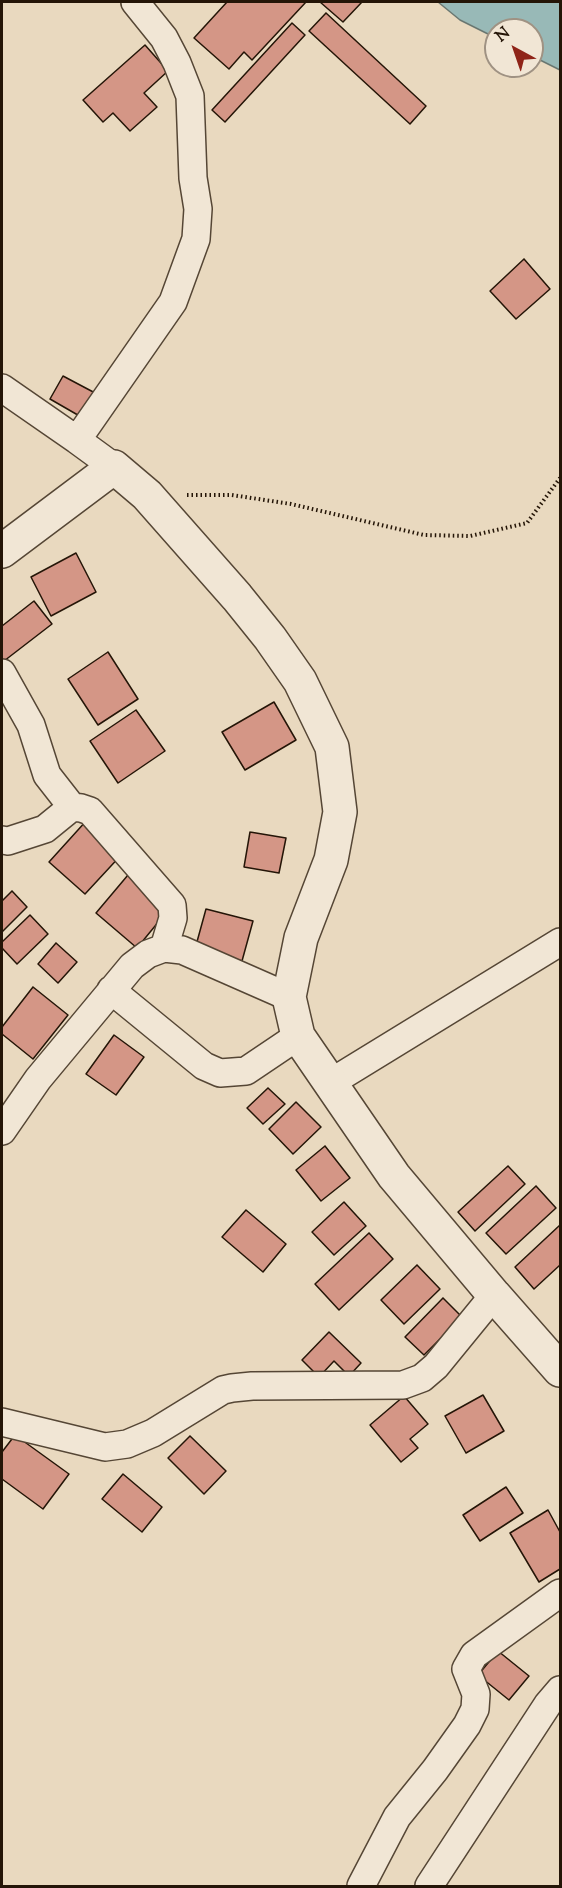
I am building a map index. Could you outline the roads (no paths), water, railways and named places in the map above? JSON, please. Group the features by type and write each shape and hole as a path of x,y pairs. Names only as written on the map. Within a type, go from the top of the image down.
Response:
{"street":[{"path":"77,440 173,302 196,239 198,209 193,178 190,96 164,38 135,2"},
{"path":"2,388 114,467 147,495 237,597 270,638 300,681 332,747 340,812 331,860 301,938 289,997 298,1036 394,1176 494,1295 561,1370"},
{"path":"2,551 114,467"},
{"path":"2,673 31,726 46,775 72,807 90,811 171,905 173,918 164,948"},
{"path":"2,840 8,841 45,829 72,807"},
{"path":"330,1083 561,942"},
{"path":"2,1131 38,1079 111,990 132,966 148,954 164,948 182,950 289,997"},
{"path":"111,990 204,1066 220,1073 246,1071 298,1036"},
{"path":"2,1422 105,1447 127,1444 153,1433 223,1390 232,1388 403,1385 422,1378 436,1366 494,1295"},
{"path":"361,1887 398,1817 435,1770 467,1725 475,1709 476,1694 466,1670 474,1654 561,1593"},
{"path":"429,1887 548,1704 561,1690"}],"water":[{"path":"438,2 560,2 560,70 544,62 544,18 484,18 484,32 460,20"}]}
